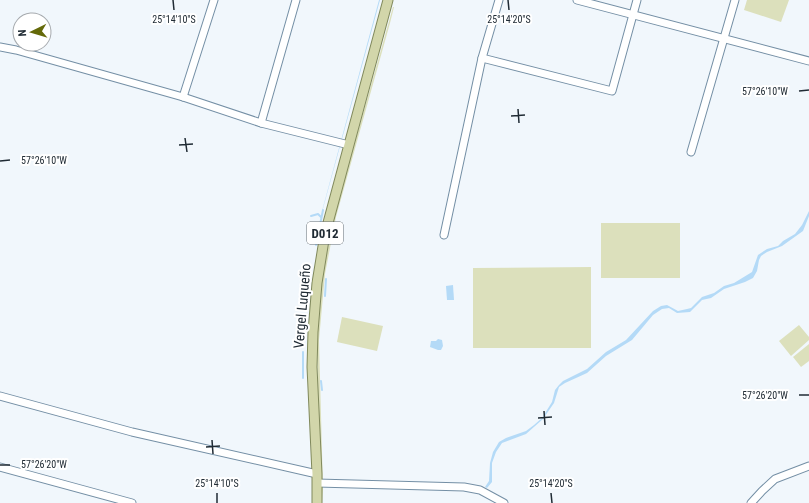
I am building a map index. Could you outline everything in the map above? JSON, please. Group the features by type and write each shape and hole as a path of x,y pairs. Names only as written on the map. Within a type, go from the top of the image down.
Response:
{"main road":[{"name":"Vergel Luqueño","path":"317,503 312,367 316,283 344,143 388,0"}],"street":[{"path":"183,97 214,0"},
{"path":"261,122 296,0"},
{"path":"444,235 482,58 499,0"},
{"path":"577,0 809,61"},
{"path":"482,58 612,92 637,0"},
{"path":"691,152 735,0"},
{"path":"0,47 16,50 183,97 261,122 344,143"},
{"path":"0,396 132,432 317,478 464,487 480,490 504,503"},
{"path":"751,503 775,479 809,466"},
{"path":"0,467 132,503"}],"green space":[{"path":"747,0 789,0 781,22 744,10"},
{"path":"393,7 390,23 336,217 325,274 319,340 323,489 322,503 320,503 317,340 323,274 334,217"},
{"path":"601,223 680,223 680,278 601,278"},
{"path":"591,267 591,348 473,348 473,268"},
{"path":"342,317 383,326 377,351 337,342"},
{"path":"799,325 809,337 809,340 791,356 779,341"},
{"path":"809,344 809,361 801,367 793,357"}],"water":[{"path":"380,0 322,212 322,211"},
{"path":"809,211 809,216 803,231 782,246 761,256 757,271 753,278 724,289 711,298 702,300 690,312 677,313 669,308 662,309 653,315 632,340 606,356 587,373 559,387 554,403 543,419 526,434 502,443 496,452 492,463 492,482 487,488 485,487 489,481 490,463 493,452 499,442 526,431 542,418 552,402 555,390 563,381 587,369 606,352 626,340 653,311 661,306 667,305 678,311 691,308 702,297 714,293 724,286 734,283 752,272 758,255 767,249 778,246 783,241 795,234 802,225"},
{"path":"453,285 454,300 447,300 446,286"},
{"path":"438,339 442,340 443,346 441,350 430,347 431,341 436,341"}],"waterway":[{"path":"316,245 323,210"},
{"path":"311,216 318,214 321,217"},
{"path":"325,296 326,279"},
{"path":"307,302 308,292"},
{"path":"303,352 303,378"},
{"path":"321,381 322,390"}]}
